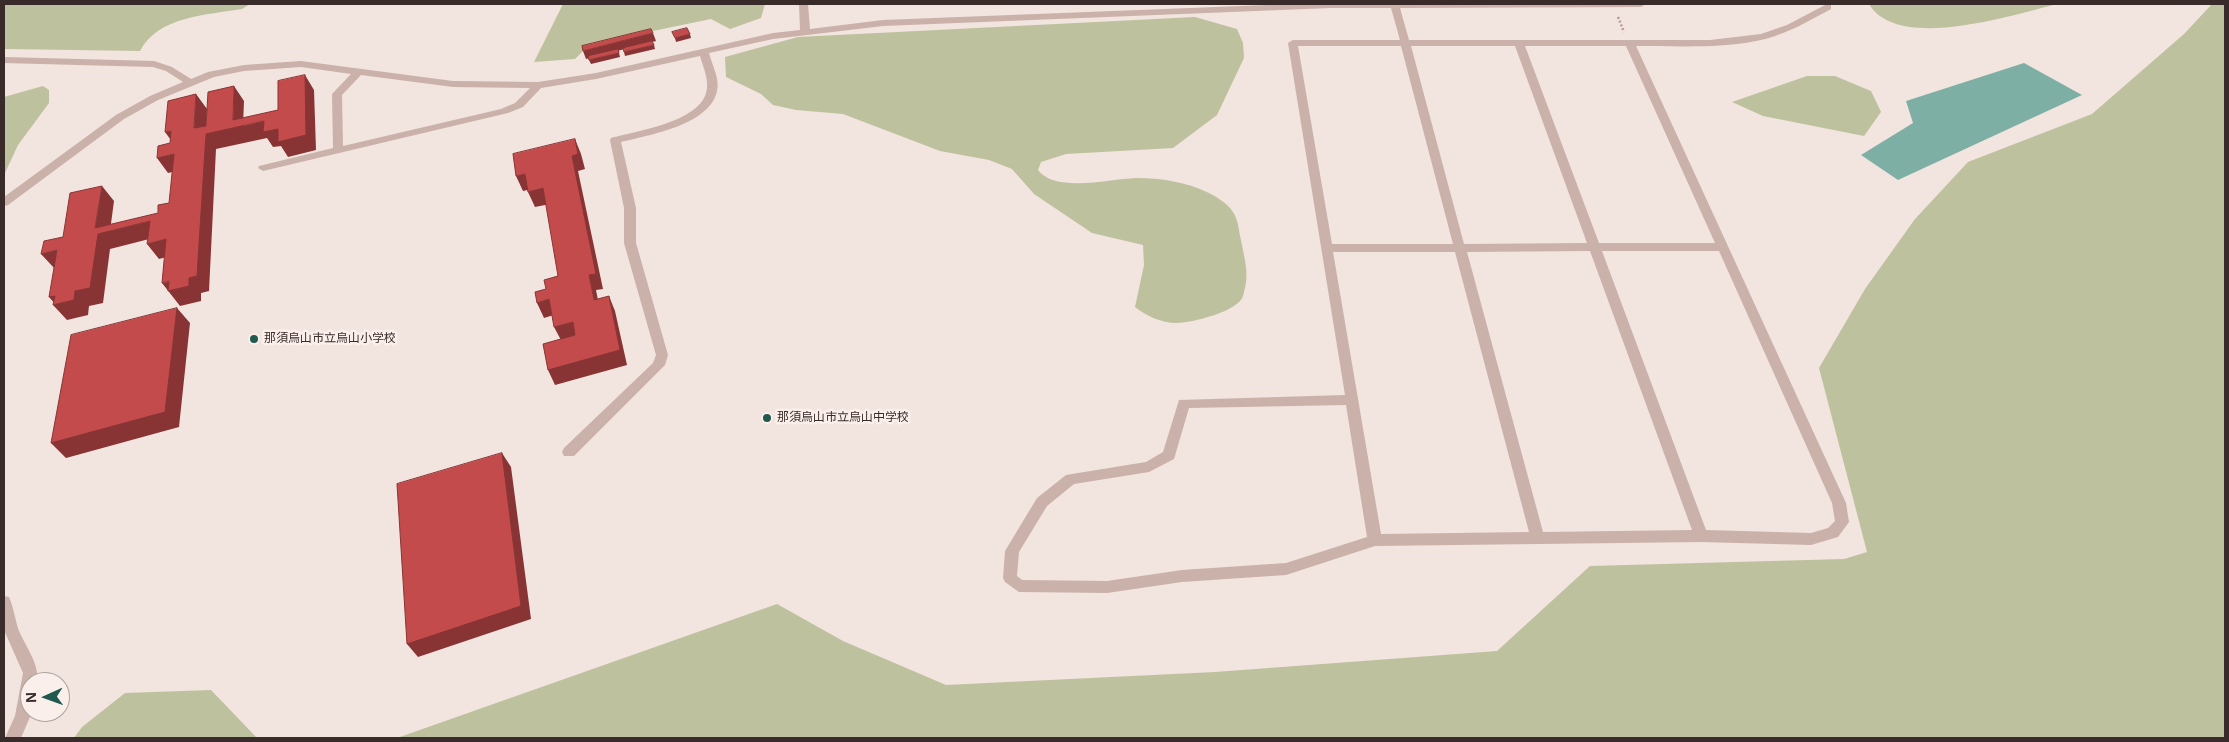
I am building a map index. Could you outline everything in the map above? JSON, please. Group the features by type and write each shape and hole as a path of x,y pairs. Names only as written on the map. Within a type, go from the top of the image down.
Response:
{"street":[{"path":"803,4 805,30"},
{"path":"4,202 120,117 154,98 212,74 244,68 280,64 316,65 452,84 538,85 596,76 805,30 892,22 1290,6 1642,4"},
{"path":"1395,5 1538,536"},
{"path":"1376,540 1293,43 1710,43 1763,37 1790,27 1828,7"},
{"path":"1519,43 1701,536"},
{"path":"1352,400 1184,404 1169,454 1149,467 1071,479 1042,502 1012,551 1010,578 1018,586 1107,587 1182,576 1286,569 1376,540 1538,536 1701,536 1811,539 1833,534 1842,522 1839,503 1630,44"},
{"path":"568,452 659,365 661,360 662,355 630,243 630,208 615,140 678,122 696,114 706,106 712,94 712,82 703,51"},
{"path":"4,60 154,64 169,69 190,82"},
{"path":"338,150 337,94 359,70"},
{"path":"262,168 504,111 524,101 538,85"},
{"path":"1327,248 1722,247"},
{"path":"4,602 11,630 31,673 23,718 13,738"}],"path":[{"path":"1610,4 1630,44"}],"green space":[{"path":"4,4 250,4 242,9 199,16 171,24 148,39 140,51 4,49"},
{"path":"563,4 765,4 761,18 730,29 711,19 590,44 575,59 534,62"},
{"path":"1869,4 2058,4 1987,21 1930,28 1905,26 1884,18"},
{"path":"2212,4 2225,4 2225,738 397,738 777,604 843,641 946,685 1215,672 1497,651 1590,566 1844,559 1867,552 1819,368 1865,289 1915,219 1968,162 2092,114 2184,34"},
{"path":"1195,17 1237,29 1243,43 1244,58 1217,115 1173,148 1066,154 1041,162 1038,170 1046,177 1070,183 1136,178 1174,181 1209,193 1229,206 1237,221 1245,262 1246,281 1243,296 1233,307 1224,311 1203,318 1176,323 1149,316 1135,307 1144,265 1143,245 1092,233 1034,194 1012,169 989,160 940,151 843,114 796,110 773,105 761,94 726,77 725,57 798,37"},
{"path":"1807,76 1835,76 1871,91 1881,112 1864,136 1763,116 1732,102"},
{"path":"43,86 49,90 49,103 18,145 4,175 4,97"},
{"path":"211,690 257,738 74,738 82,727 125,693"}],"water":[{"path":"2024,63 2082,95 1898,180 1861,155 1913,123 1906,101"}],"building":[{"path":"687,28 690,34 675,38 672,32"},
{"path":"651,29 653,33 583,51 582,46"},
{"path":"652,41 654,45 624,52 623,48"},
{"path":"618,49 619,53 589,60 588,56"},
{"path":"305,75 306,135 278,142 278,129 263,132 264,121 206,134 197,276 189,278 189,286 168,291 169,281 162,283 166,239 147,244 150,221 98,234 90,288 75,291 74,300 53,305 55,296 49,297 57,250 41,254 44,241 63,237 70,193 102,186 95,228 158,213 158,205 169,203 174,154 157,158 158,146 170,143 171,131 165,132 168,101 196,94 194,128 206,126 208,92 234,86 233,120 278,110 278,81"},
{"path":"575,139 578,154 572,156 596,274 589,275 594,300 609,296 620,350 548,370 543,344 575,335 573,322 554,327 549,299 537,303 535,292 546,289 544,280 558,276 543,188 528,192 525,174 516,176 513,154"},
{"path":"177,308 165,412 51,443 71,335"},
{"path":"502,453 521,606 407,644 397,484"}],"place":[{"name":"那須烏山市立烏山小学校","path":"254,339"},
{"name":"那須烏山市立烏山中学校","path":"767,418"}]}
